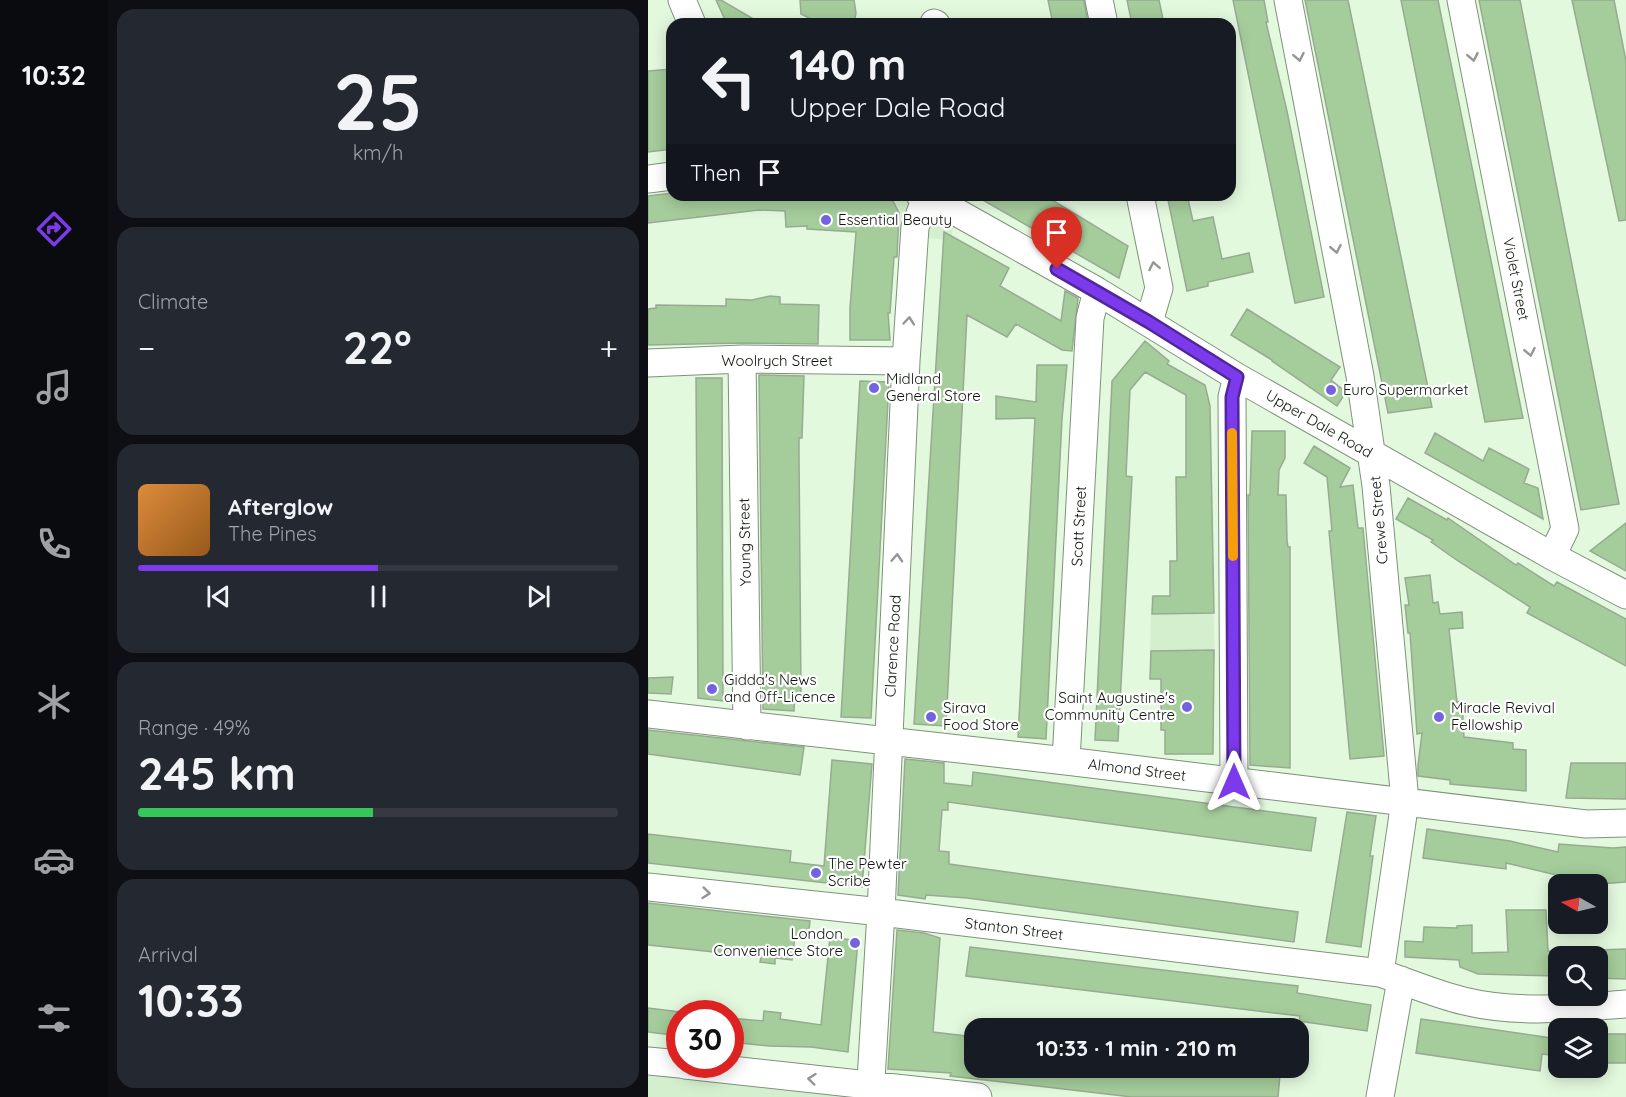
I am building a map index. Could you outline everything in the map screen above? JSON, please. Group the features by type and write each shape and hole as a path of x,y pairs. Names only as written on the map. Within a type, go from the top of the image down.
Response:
{"street":[{"path":"682,0 690,18"},
{"path":"1099,0 1103,18"},
{"name":"Crewe Street","path":"1288,0 1360,376 1372,455 1405,801 1380,1097"},
{"name":"Violet Street","path":"1461,0 1565,529 1552,556"},
{"path":"648,179 666,177"},
{"name":"Clarence Road","path":"870,1091 881,912 906,361 915,227 923,201"},
{"name":"Upper Dale Road","path":"934,201 1097,291 1237,377 1372,455 1626,595"},
{"path":"1141,201 1159,288 1149,322"},
{"name":"Scott Street","path":"1066,761 1090,318 1097,291"},
{"name":"Woolrych Street","path":"648,363 742,359 906,361"},
{"name":"Young Street","path":"742,359 747,726"},
{"path":"1234,782 1232,397 1237,377"},
{"name":"Almond Street","path":"648,714 1066,761 1586,824 1626,823"},
{"name":"Stanton Street","path":"648,887 881,912 1390,977 1465,1002 1497,1007 1537,1009 1626,1004"},
{"path":"648,1061 666,1063"},
{"path":"744,1073 870,1091 978,1097"}],"shaded area":[{"path":"881,201 934,201 956,212 951,240 878,234"},
{"path":"1151,596 1213,596 1215,662 1150,660"},
{"path":"648,1062 666,1065 666,1078 744,1078 864,1097 648,1097"}],"building":[{"path":"716,0 721,0 752,18 724,18"},
{"path":"800,0 854,0 856,13 855,18 809,18 801,14"},
{"path":"1048,0 1084,0 1087,18 1052,18"},
{"path":"1127,0 1159,0 1163,18 1131,18"},
{"path":"1233,0 1264,0 1268,22 1266,22 1287,111 1324,297 1295,303"},
{"path":"1305,0 1348,0 1432,407 1388,413"},
{"path":"1401,0 1438,0 1523,418 1485,422"},
{"path":"1479,0 1520,0 1619,504 1581,510"},
{"path":"1572,0 1614,0 1626,61 1626,220 1619,221"},
{"path":"666,70 666,150 648,152 648,71"},
{"path":"666,194 666,201 893,201 899,213 897,257 894,257 890,313 888,313 890,340 850,340 856,232 807,229 807,226 786,227 785,211 759,210 648,223 648,196"},
{"path":"984,201 1054,201 1128,246 1119,278"},
{"path":"1168,201 1188,201 1193,221 1213,217 1222,259 1249,253 1253,272 1208,282 1208,286 1187,291"},
{"path":"944,232 1009,268 1000,286 1061,321 1065,291 1078,298 1072,351 1062,350 1016,324 1007,337 967,315 946,726 914,724"},
{"path":"770,296 780,297 780,304 819,305 818,344 648,345 648,309 656,308 656,305 726,306 726,299 752,300"},
{"path":"1247,309 1340,367 1331,380 1346,392 1337,406 1272,360 1231,335"},
{"path":"1145,341 1169,361 1167,364 1205,385 1210,406 1214,613 1152,614 1153,596 1170,596 1170,561 1177,561 1176,477 1186,477 1186,395 1145,372 1130,390 1126,476 1132,477 1118,741 1095,740 1112,381"},
{"path":"1037,365 1067,365 1062,419 1046,739 1018,737 1035,418 996,419 996,396 1036,402"},
{"path":"759,375 804,376 802,438 799,438 801,693 795,693 794,711 763,709"},
{"path":"696,378 722,378 723,701 698,698"},
{"path":"860,381 889,382 871,718 841,717"},
{"path":"1252,431 1285,431 1285,458 1279,470 1278,495 1286,495 1287,540 1288,547 1290,547 1290,768 1250,765 1248,495 1250,495"},
{"path":"1435,433 1483,461 1489,448 1529,469 1524,483 1538,488 1543,519 1425,453"},
{"path":"1314,446 1350,468 1340,487 1353,485 1358,528 1363,528 1384,756 1350,759 1329,531 1332,531 1327,477 1304,463"},
{"path":"1408,498 1447,520 1448,518 1516,565 1518,563 1554,586 1557,582 1626,619 1626,666 1527,613 1530,607 1458,561 1431,542 1433,540 1396,519"},
{"path":"1626,523 1626,571 1590,551"},
{"path":"1430,575 1433,603 1438,602 1440,614 1462,612 1463,628 1449,629 1457,702 1462,701 1464,737 1513,743 1513,749 1526,750 1526,791 1450,784 1450,780 1418,776 1422,733 1417,734 1410,633 1408,633 1405,605 1409,605 1405,578"},
{"name":"Saint Augustine's Community Centre","path":"1214,650 1213,754 1165,754 1165,730 1161,730 1161,679 1150,679 1151,651"},
{"path":"673,677 671,694 648,693 648,678"},
{"path":"648,730 804,747 800,775 648,754"},
{"path":"905,759 944,763 944,783 972,786 973,772 1316,818 1311,851 948,802 948,810 942,810 939,851 949,852 949,864 1298,912 1294,942 967,898 926,895 925,899 898,895"},
{"path":"832,760 872,764 862,887 648,863 648,834 791,851 790,862 824,866"},
{"path":"1571,763 1626,763 1626,799 1566,798"},
{"path":"1347,812 1376,816 1361,947 1326,942"},
{"path":"1427,829 1510,841 1558,852 1559,844 1626,847 1626,882 1608,883 1608,874 1552,874 1506,863 1506,869 1423,858"},
{"path":"648,903 810,921 808,939 795,937 792,960 775,958 775,964 760,962 761,957 648,945"},
{"path":"1506,910 1546,910 1548,976 1478,974 1460,967 1459,960 1405,957 1405,941 1423,942 1424,927 1457,928 1457,926 1472,925 1472,953 1508,952"},
{"path":"897,930 924,933 940,938 933,1032 964,1036 964,1078 950,1076 951,1073 888,1069"},
{"path":"830,937 858,941 848,1052 811,1047 744,1043 744,1019 763,1021 764,1011 781,1013 780,1019 821,1025"},
{"path":"970,947 1298,986 1297,993 1371,1005 1367,1031 1309,1022 1309,1018 1300,1018 1300,1016 966,976"},
{"path":"1626,949 1626,979 1608,978 1608,950"},
{"path":"648,1008 666,1010 666,1034 648,1032"},
{"path":"1421,1019 1548,1038 1548,1055 1542,1054 1540,1071 1416,1053"},
{"path":"1608,1034 1626,1034 1626,1063 1608,1063"},
{"path":"967,1078 1280,1078 1278,1097 1132,1097"}],"slow traffic":[{"path":"1232,433 1233,556"}],"place":[{"name":"Essential Beauty","path":"826,220"},
{"name":"Midland General Store","path":"874,388"},
{"name":"Euro Supermarket","path":"1331,390"},
{"name":"Gidda's News and Off-Licence","path":"712,689"},
{"name":"Saint Augustine's Community Centre","path":"1187,707"},
{"name":"Sirava Food Store","path":"931,717"},
{"name":"Miracle Revival Fellowship","path":"1439,717"},
{"name":"The Pewter Scribe","path":"816,873"},
{"name":"London Convenience Store","path":"855,943"}],"route":[{"path":"1057,269 1149,322 1237,377 1232,397 1234,782"}]}
